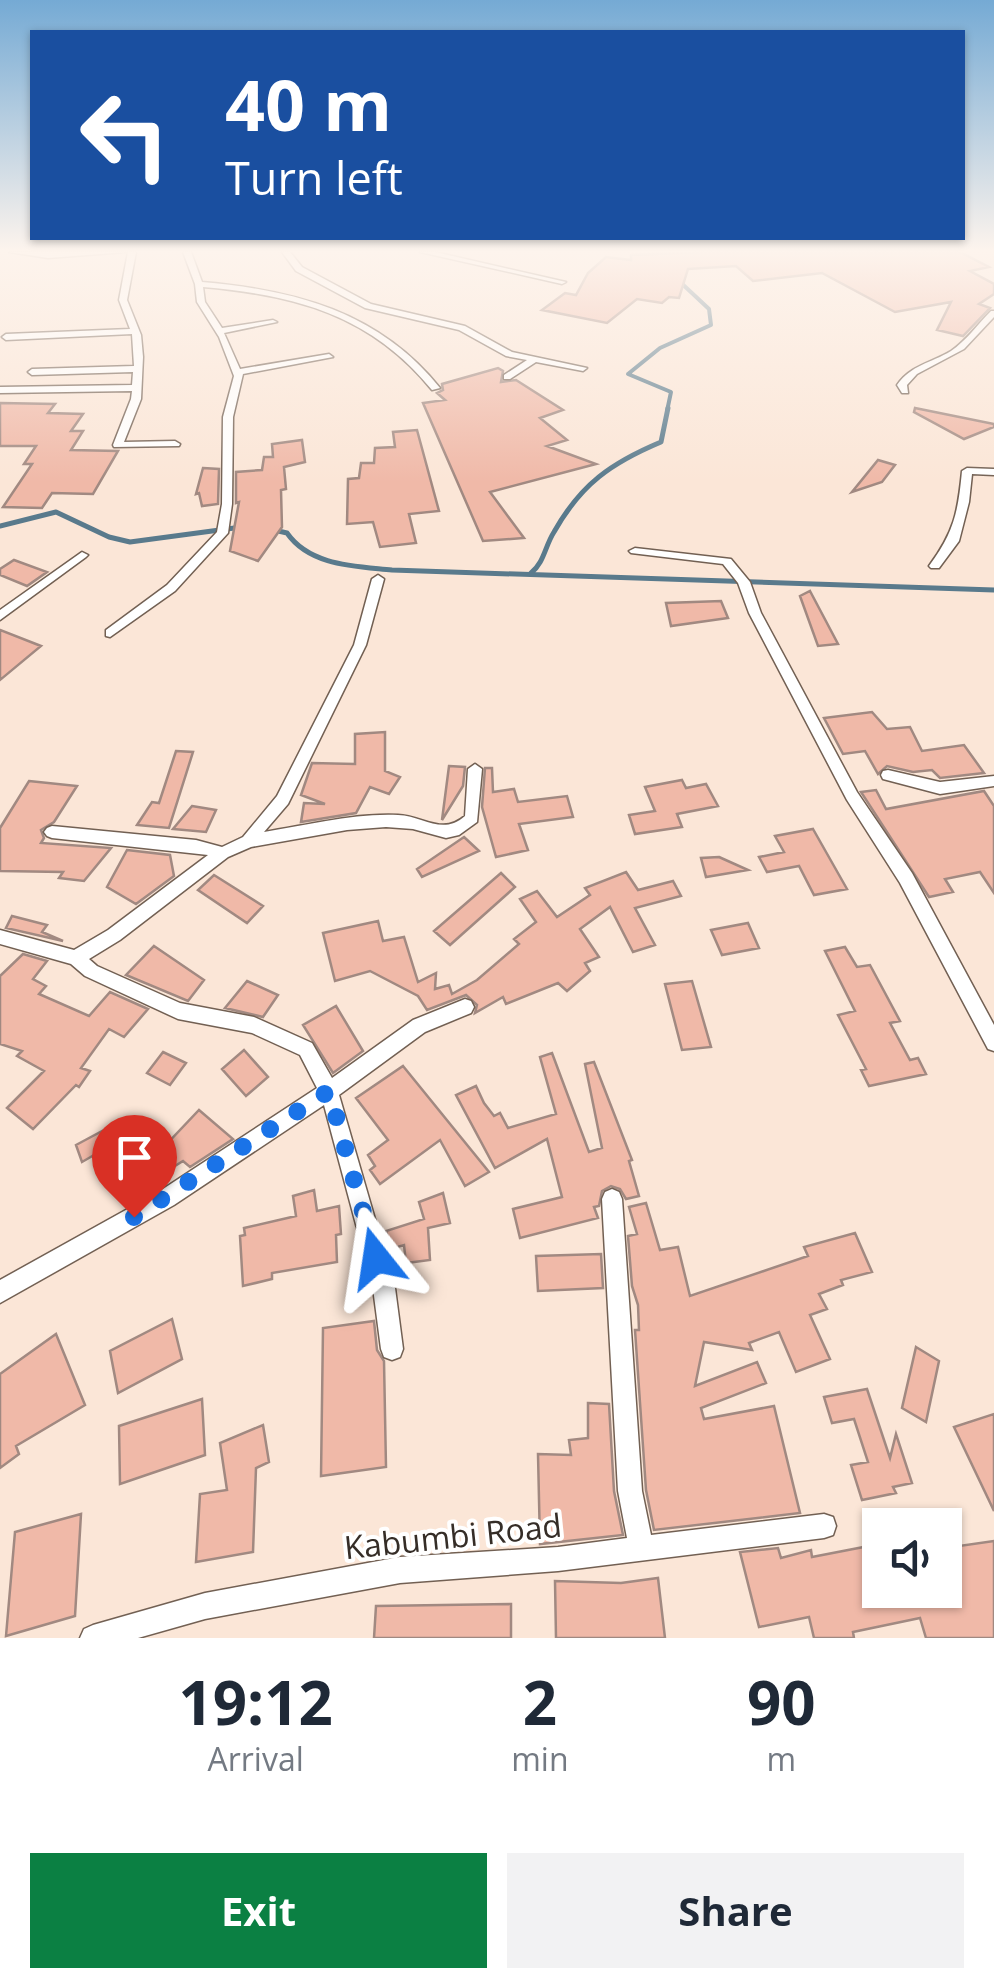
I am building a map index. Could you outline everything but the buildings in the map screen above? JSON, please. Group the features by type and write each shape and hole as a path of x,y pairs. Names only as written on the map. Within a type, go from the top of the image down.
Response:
{"street":[{"path":"110,633 172,588 223,528 228,416 239,382 218,328"},
{"path":"220,331 235,328"},
{"path":"363,328 402,352 435,388"},
{"path":"463,328 510,354 582,368"},
{"path":"905,391 902,384 907,374 961,347 974,328"},
{"path":"6,336 134,331 139,357 136,399 118,445 176,444"},
{"path":"237,372 329,357"},
{"path":"507,377 534,359"},
{"path":"32,372 136,369"},
{"path":"0,390 136,388"},
{"path":"935,566 953,542 964,502 967,470 994,472"},
{"path":"635,551 727,560 744,584 852,796 906,878 994,1043"},
{"path":"0,616 82,555"},
{"path":"248,842 283,800 360,644 378,579"},
{"path":"76,958 114,935 223,853 248,842 402,821 450,834 462,830 472,818 474,770"},
{"path":"888,775 940,788 994,781"},
{"path":"52,832 196,846 223,853"},
{"path":"0,937 76,958 90,971 178,1011 254,1025 306,1049 329,1091 384,1288 392,1350"},
{"path":"0,1292 167,1198 419,1026 465,1007"},
{"path":"612,1199 630,1491 641,1549"},
{"name":"Kabumbi Road","path":"93,1638 205,1606 400,1570 504,1564 824,1526"}],"waterway":[{"path":"667,411 671,392 628,374 660,348 703,328"},
{"path":"531,573 564,515 587,488 612,467 661,442 668,408"},
{"path":"0,526 56,512 109,537 130,542 242,527"},
{"path":"274,530 287,533 321,558 392,570 994,590"}],"route":[{"path":"134,1217 329,1091 376,1258"}]}
